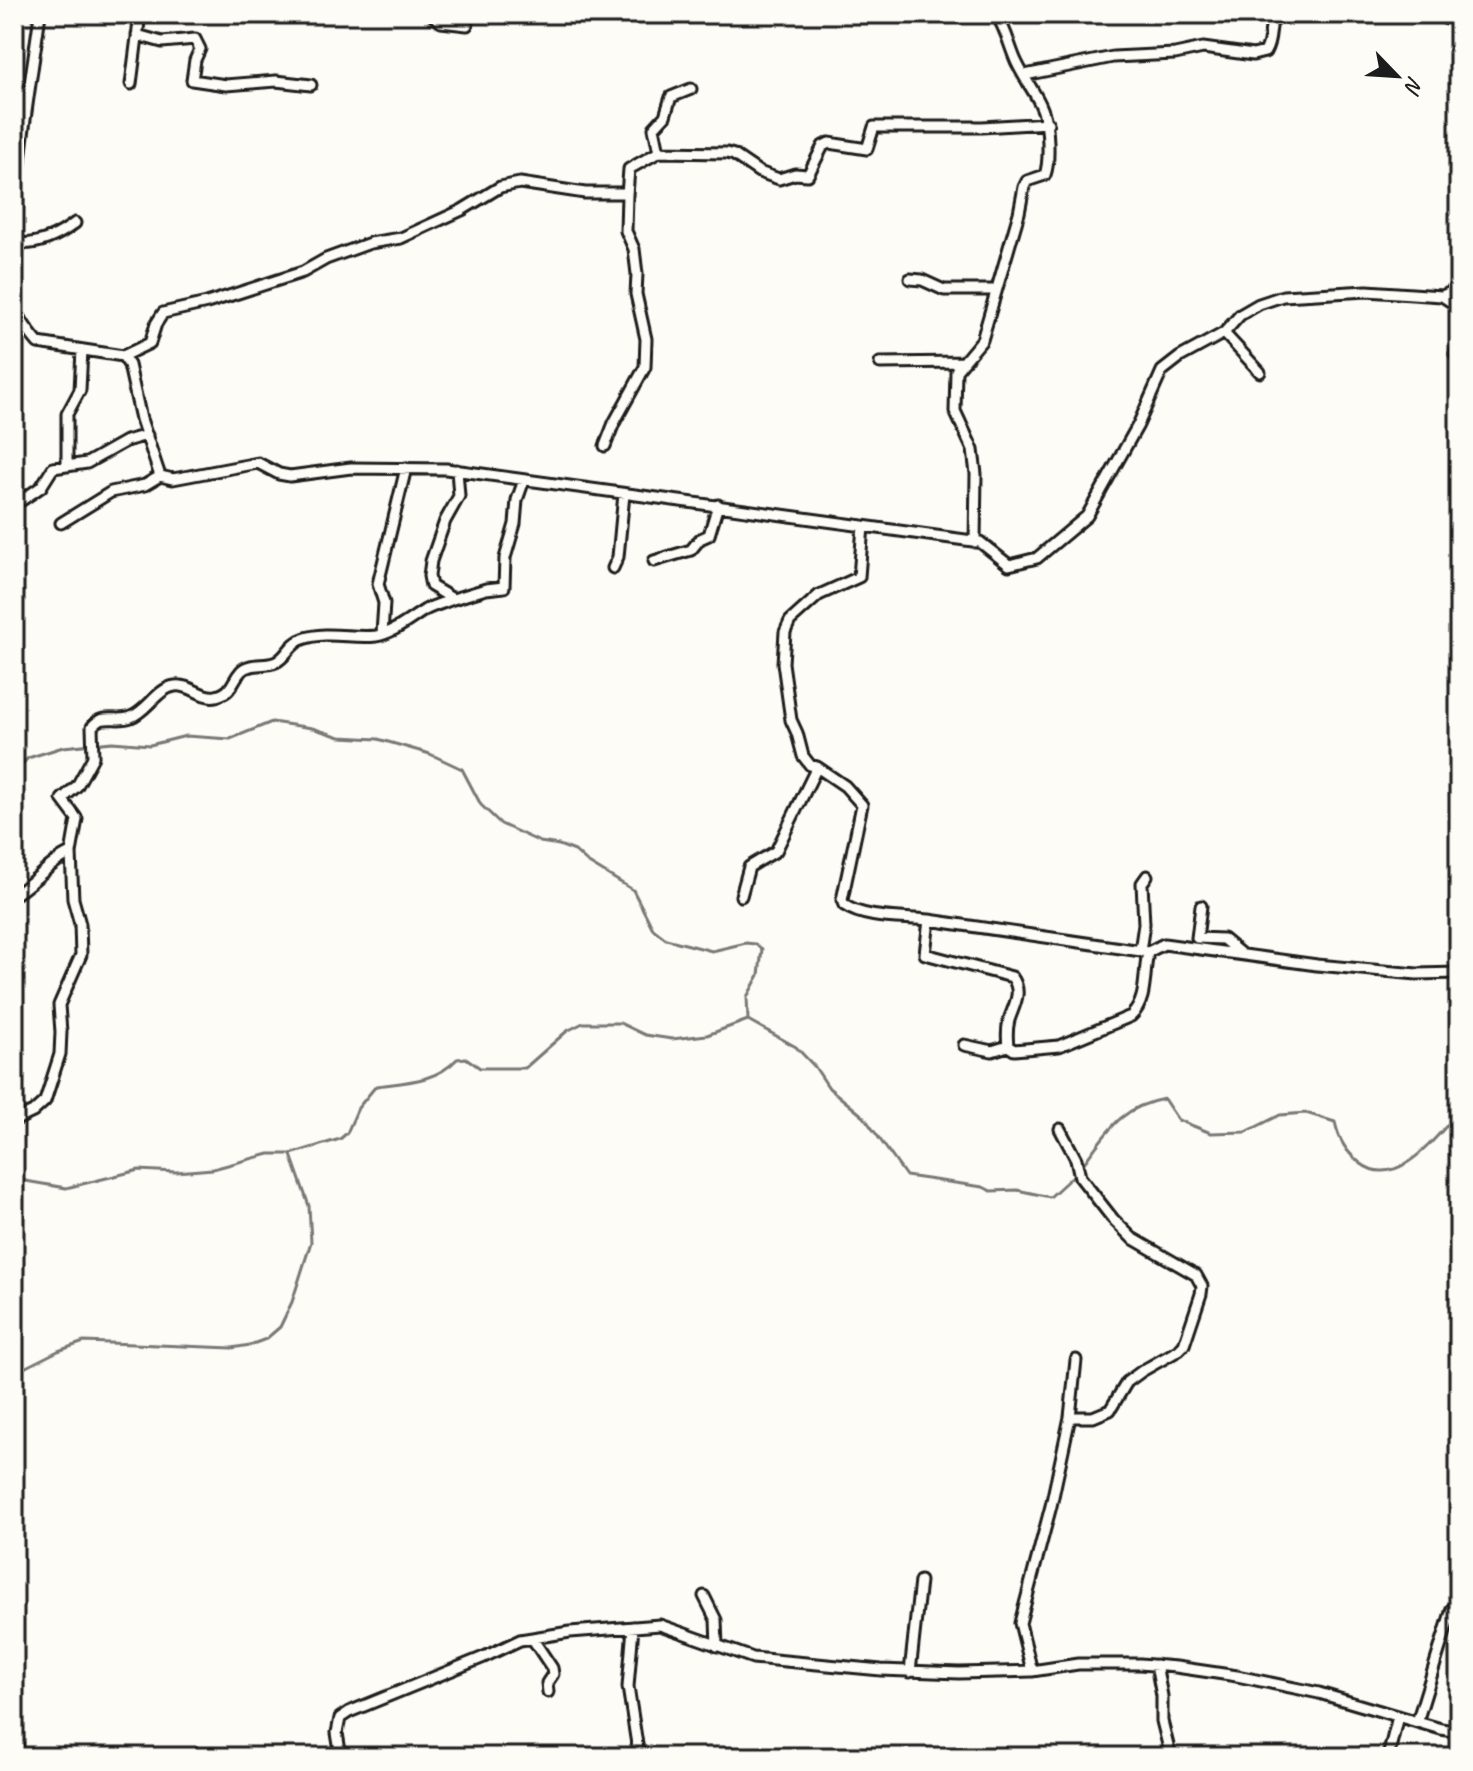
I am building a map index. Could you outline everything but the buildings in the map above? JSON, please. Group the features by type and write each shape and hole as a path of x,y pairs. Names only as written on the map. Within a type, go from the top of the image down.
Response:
{"street":[{"path":"40,14 21,152 15,243 18,269 14,301 16,313 38,343 123,356 150,343 163,313 207,303 303,272 335,255 370,243 401,238 462,210 500,187 532,184 585,193 627,195"},
{"path":"131,84 140,14"},
{"path":"431,14 441,22 467,25"},
{"path":"975,542 976,474 973,450 955,411 956,371 982,340 1024,187 1027,181 1045,175 1048,167 1048,123 1042,105 1017,62 996,14"},
{"path":"1025,75 1113,57 1175,54 1203,48 1253,55 1265,52 1270,43 1275,14"},
{"path":"1436,14 1459,24"},
{"path":"137,35 162,42 195,39 200,49 192,80 226,85 276,81 311,85"},
{"path":"659,152 654,128 665,116 671,97 691,89"},
{"path":"605,446 645,367 646,339 636,294 634,249 626,231 629,169 659,152 727,153 759,172 783,179 795,174 808,175 823,146 829,143 869,148 874,127 982,127 1048,123"},
{"path":"15,243 28,245 58,236 75,223"},
{"path":"910,279 922,280 944,290 995,290"},
{"path":"123,356 129,365 141,419 160,476 164,479 258,463 290,476 351,468 457,470 980,542 1009,565 1037,558 1087,516 1138,425 1162,371 1180,357 1224,333 1240,315 1283,296 1367,291 1442,296 1459,288"},
{"path":"1442,296 1459,307"},
{"path":"1224,333 1260,372"},
{"path":"1459,343 1455,354 1459,363"},
{"path":"67,466 67,414 80,390 82,350"},
{"path":"880,363 962,362"},
{"path":"14,498 22,500 38,490 53,468 87,463 120,444 147,435"},
{"path":"382,634 384,603 378,584 406,468"},
{"path":"453,599 431,586 429,576 438,539 459,496 457,470"},
{"path":"61,523 111,492 145,485 160,476"},
{"path":"14,1121 33,1112 45,1101 60,1054 59,1005 81,955 80,924 73,899 71,853 77,819 67,808 63,797 83,778 93,757 92,727 98,719 132,717 172,686 188,687 209,696 226,692 233,687 242,670 277,662 293,644 303,639 319,635 382,634 428,608 486,589 504,587 505,558 524,480"},
{"path":"613,568 618,557 624,494"},
{"path":"654,561 691,550 709,535 718,505"},
{"path":"863,526 859,577 819,595 790,621 785,632 783,663 791,720 803,756 810,765 845,786 862,805 842,900 844,905 870,914 1144,952 1164,944 1243,956 1417,974 1459,973"},
{"path":"741,896 749,867 776,851 817,767"},
{"path":"14,895 32,885 60,858 71,853"},
{"path":"1008,1046 1014,1050 1059,1046 1131,1016 1139,1008 1144,952 1142,883 1147,876"},
{"path":"1201,906 1197,938 1223,939 1243,956"},
{"path":"929,920 925,954 1008,975 1016,981 1017,997 1008,1023 1008,1046"},
{"path":"964,1045 992,1051 1008,1046"},
{"path":"1060,1129 1076,1159 1080,1177 1113,1219 1132,1238 1196,1275 1202,1286 1198,1305 1179,1350 1127,1382 1110,1410 1093,1417 1070,1417"},
{"path":"1032,1671 1020,1623 1051,1506 1070,1417 1076,1360"},
{"path":"910,1672 920,1581"},
{"path":"704,1596 716,1620 717,1646"},
{"path":"1417,1722 1452,1609"},
{"path":"341,1757 337,1733 340,1718 349,1712 520,1640 660,1625 753,1658 910,1672 1032,1671 1078,1664 1156,1665 1237,1676 1319,1693 1459,1732"},
{"path":"633,1627 628,1687 639,1757"},
{"path":"532,1638 552,1668 553,1674 547,1683 548,1692"},
{"path":"1156,1665 1162,1696 1162,1721 1171,1757"},
{"path":"14,1691 18,1757"},
{"path":"1388,1757 1398,1716"}],"waterway":[{"path":"14,773 28,758 63,747 112,742 150,745 186,736 230,739 272,722 312,728 340,737 378,739 430,754 462,769 481,805 501,824 540,842 575,851 587,862 633,890 653,929 666,939 712,951 746,943 762,949 759,975 747,997 748,1020"},
{"path":"14,1179 66,1188 139,1170 176,1172 213,1169 269,1154 291,1154 340,1139 347,1133 358,1108 376,1086 430,1077 457,1059 466,1058 480,1068 525,1068 567,1031 583,1023 620,1023 645,1035 672,1039 707,1035 748,1020 796,1047 829,1088 864,1117 906,1176 983,1187 991,1191 1017,1190 1050,1197 1076,1173"},
{"path":"1081,1167 1115,1123 1136,1108 1164,1099 1178,1120 1211,1133 1246,1132 1280,1115 1306,1113 1335,1122 1347,1150 1360,1163 1374,1170 1388,1171 1415,1157 1459,1112"},
{"path":"14,1373 84,1342 232,1348 266,1339 280,1327 292,1302 311,1242 309,1206 291,1155"}]}
